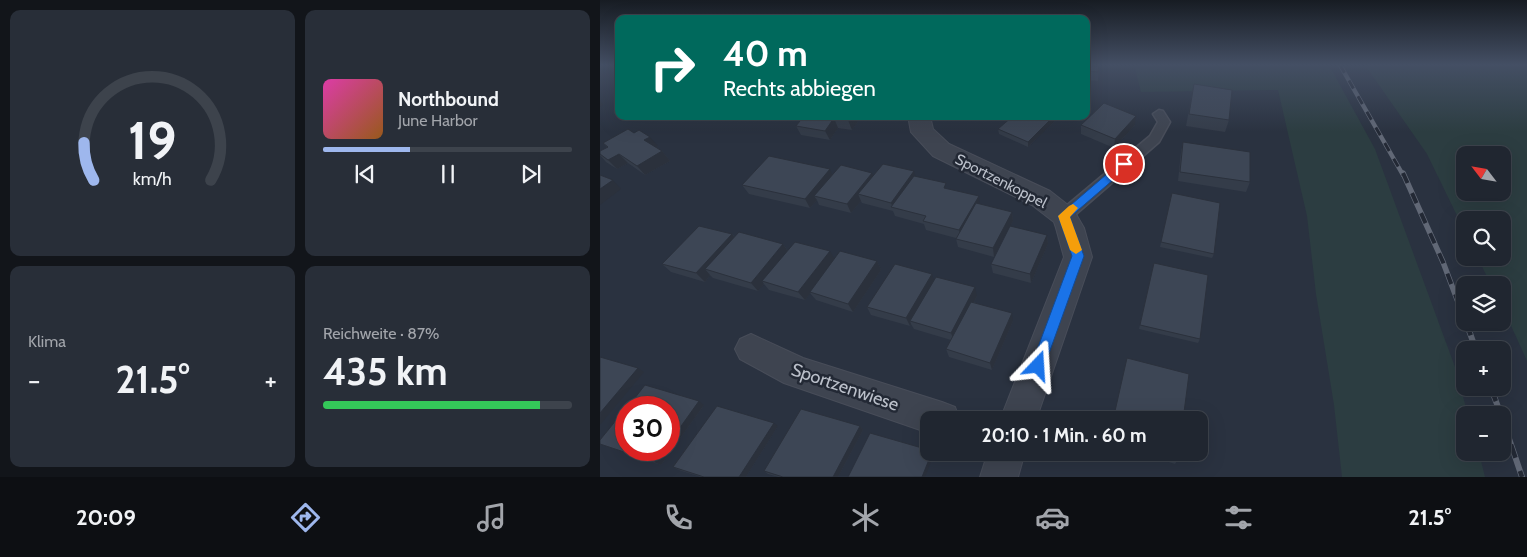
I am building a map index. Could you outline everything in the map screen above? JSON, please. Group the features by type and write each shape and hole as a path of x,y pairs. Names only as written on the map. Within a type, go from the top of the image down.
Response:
{"street":[{"name":"Sportzenkoppel","path":"920,120 922,132 941,150 1041,198 1064,216 1078,256 1021,411"},
{"name":"Sportzenwiese","path":"751,349 796,372 920,413"},
{"path":"999,477 1004,461"}],"lane":[{"path":"1064,216 1155,139 1164,122 1159,114"}],"shaded area":[{"path":"1140,87 1341,87 1375,149 1455,367 1456,396 1463,396 1466,406 1456,406 1456,461 1481,461 1485,477 1342,477 1334,405 1316,294 1307,216 1278,90 1141,92"},
{"path":"1381,87 1527,87 1527,361 1511,326 1511,276 1487,276 1482,266 1511,266 1511,211 1456,211 1456,214 1427,154"}],"building":[{"path":"1193,87 1215,87 1232,90 1229,120 1189,114"},
{"path":"1104,103 1136,116 1115,139 1081,125 1086,120 1090,120 1090,116"},
{"path":"801,120 833,120 825,131 796,126"},
{"path":"1008,120 1050,120 1028,142 998,129"},
{"path":"628,129 634,133 639,130 650,137 644,140 662,151 637,166 619,154 608,160 600,154 600,151 608,147 603,143"},
{"path":"1183,142 1250,152 1250,182 1180,172"},
{"path":"769,156 830,169 805,199 742,185"},
{"path":"883,164 914,171 891,203 858,194"},
{"path":"841,165 872,173 847,204 814,196"},
{"path":"600,175 613,180 600,189"},
{"path":"914,176 946,183 944,188 979,196 959,230 923,221 926,216 891,207"},
{"path":"1172,193 1220,203 1214,254 1161,242"},
{"path":"976,203 1012,212 993,248 956,239"},
{"path":"699,226 732,234 696,273 662,264"},
{"path":"1010,226 1047,235 1030,274 991,264"},
{"path":"739,232 783,244 751,283 705,269"},
{"path":"795,242 830,251 798,292 762,281"},
{"path":"840,251 877,261 848,304 810,292"},
{"path":"1154,263 1208,275 1200,339 1140,325"},
{"path":"895,264 932,274 906,318 867,307"},
{"path":"936,277 975,287 951,333 910,321"},
{"path":"971,302 1012,313 990,363 946,349"},
{"path":"600,357 638,368 600,413"},
{"path":"1127,358 1189,374 1184,411 1115,411"},
{"path":"645,385 699,401 680,428 680,396 636,396"},
{"path":"717,406 774,423 739,477 704,477 673,467 677,461 680,461 680,457"},
{"path":"801,409 860,426 833,477 783,477 764,471"},
{"path":"615,422 615,449 600,444 600,440"},
{"path":"870,433 920,447 920,461 928,461 922,477 848,477"}],"railway":[{"path":"1353,87 1403,175"},
{"path":"1403,173 1443,262 1456,297"},
{"path":"1469,331 1473,341"},
{"path":"1494,396 1498,406"},
{"path":"1511,445 1522,477"}],"slow traffic":[{"path":"1073,208 1064,216 1070,228 1076,250"}],"route":[{"path":"1038,366 1078,256 1070,228 1064,216 1124,164"}]}
